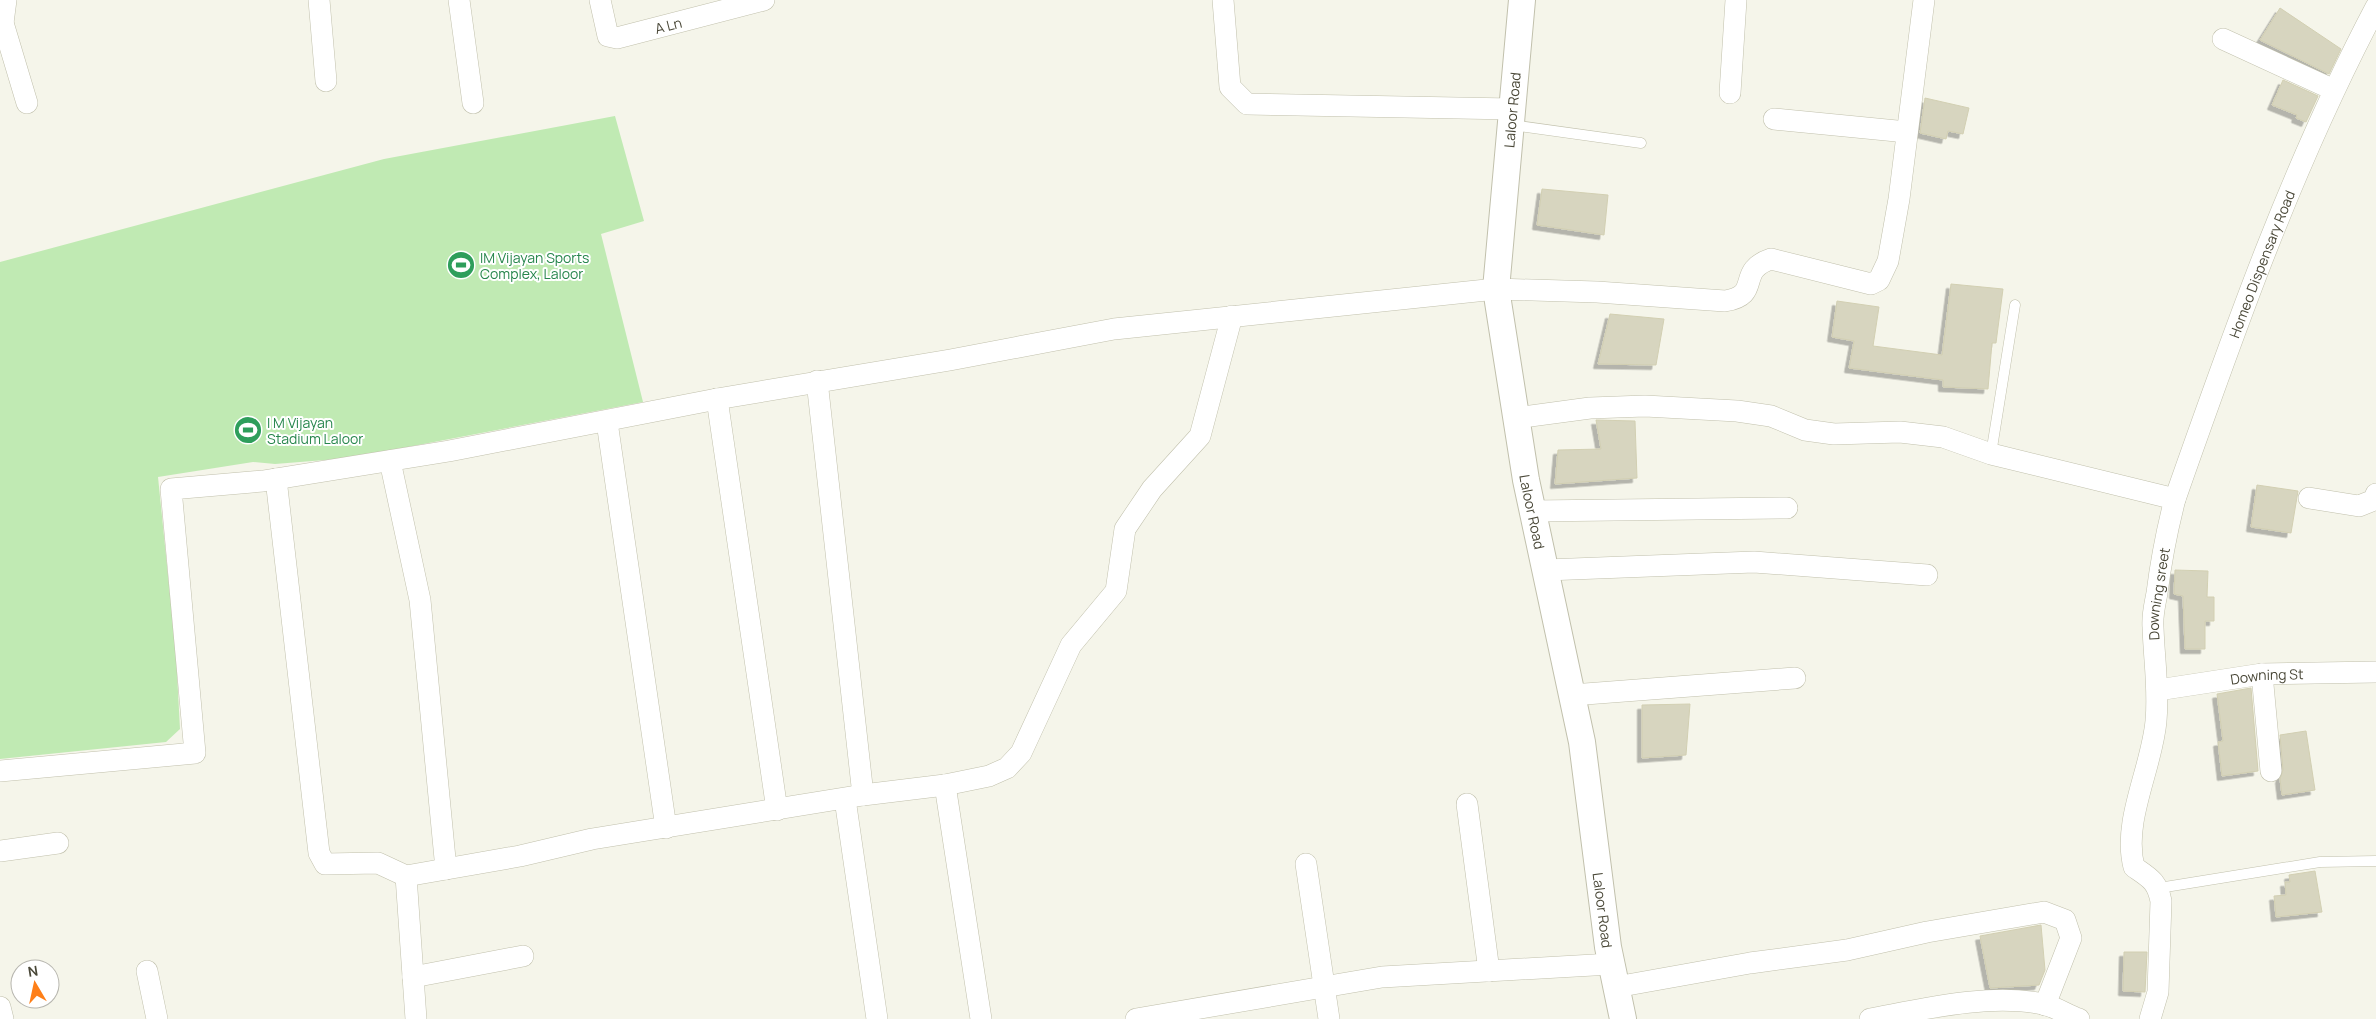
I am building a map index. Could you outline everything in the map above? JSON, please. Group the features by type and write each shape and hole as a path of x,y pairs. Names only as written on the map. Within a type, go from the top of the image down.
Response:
{"street":[{"path":"6,0 2,24 27,103"},
{"path":"319,0 326,81"},
{"path":"459,0 473,104"},
{"name":"A Ln","path":"600,0 608,36 617,38 764,0"},
{"path":"1223,0 1230,87 1247,104 1512,117"},
{"name":"Laloor Road","path":"1522,0 1496,290 1533,511 1582,742 1613,976 1623,1019"},
{"path":"1730,92 1736,0"},
{"path":"0,772 195,753 171,489 276,479 390,461 607,422 717,399 950,360 1114,329 1496,290 1597,292 1725,301 1738,299 1746,292 1752,270 1759,263 1772,259 1871,284 1879,280 1888,261 1899,199 1924,0"},
{"name":"Homeo Dispensary Road","path":"2174,499 2280,212 2311,137 2376,7"},
{"path":"2223,39 2334,90"},
{"path":"1774,119 1907,132"},
{"path":"276,479 319,853 325,864 378,863 406,876 520,856 592,839 854,797 945,785 989,776 1007,768 1021,753 1071,645 1116,591 1125,529 1152,489 1200,436 1232,316"},
{"path":"817,381 854,797 877,1019"},
{"path":"717,399 777,810"},
{"path":"1516,418 1590,408 1636,407 1736,411 1771,416 1805,430 1834,434 1900,432 1944,437 1991,454 2174,499"},
{"path":"607,422 666,828"},
{"path":"390,461 420,600 446,869"},
{"path":"2308,498 2359,506 2374,500 2376,494"},
{"name":"Downing sreet","path":"2158,888 2153,880 2134,867 2131,846 2136,806 2152,750 2158,690 2152,624 2165,539 2174,499"},
{"path":"1533,511 1787,508"},
{"path":"1546,570 1754,562 1927,575"},
{"name":"Downing St","path":"2158,690 2262,674 2376,672"},
{"path":"2262,674 2272,771"},
{"path":"1572,695 1795,678"},
{"path":"945,785 981,1019"},
{"path":"1467,804 1489,971"},
{"path":"0,851 58,843"},
{"path":"1306,864 1328,1019"},
{"path":"406,876 416,1019"},
{"path":"2150,1019 2158,992 2161,901 2158,888"},
{"path":"1136,1019 1382,977 1489,971 1613,976 1750,963 1847,950 1927,932 2044,912 2065,920 2070,938 2067,952 2045,1005"},
{"path":"413,977 523,956"},
{"path":"147,971 157,1019"},
{"path":"1870,1019 1941,1006 2021,1001 2045,1005 2079,1019"},
{"path":"0,1007 3,1019"}],"lane":[{"path":"1512,117 1641,143"},
{"path":"1991,454 2015,305"},
{"path":"2158,888 2320,862 2376,861"}],"green space":[{"name":"I M Vijayan Stadium Laloor","path":"615,116 644,221 601,234 643,402 350,458 275,464 253,462 158,477 176,654 180,729 166,742 0,759 0,262 384,159"}],"building":[{"path":"2280,8 2341,49 2329,74 2260,40"},
{"path":"2283,80 2318,96 2306,122 2296,118 2297,115 2272,105"},
{"path":"1925,98 1969,108 1963,134 1948,131 1946,139 1920,133"},
{"path":"1542,189 1608,195 1604,235 1537,225"},
{"path":"1951,284 2003,289 1996,343 1992,343 1988,389 1943,387 1943,380 1849,368 1854,341 1832,337 1837,301 1879,307 1873,346 1942,355"},
{"path":"1610,314 1664,319 1656,365 1598,364"},
{"path":"1596,420 1635,421 1637,478 1555,484 1558,450 1601,449"},
{"path":"2257,485 2298,491 2291,533 2251,527"},
{"path":"2175,570 2208,571 2207,597 2214,597 2214,621 2205,621 2205,649 2185,649 2183,596 2174,594"},
{"path":"2251,688 2258,771 2222,776 2218,742 2223,741 2217,694"},
{"path":"1690,704 1686,755 1642,758 1642,705"},
{"path":"2306,731 2315,790 2282,795 2280,779 2283,770 2280,735"},
{"path":"2315,871 2322,912 2276,917 2274,896 2286,895 2285,882 2290,882 2289,875"},
{"path":"2041,925 2045,970 2039,985 1990,988 1980,936"},
{"path":"2124,952 2147,952 2145,992 2123,991"}],"place":[{"name":"IM Vijayan Sports Complex, Laloor","path":"461,265"},
{"name":"I M Vijayan Stadium Laloor","path":"248,430"}]}
